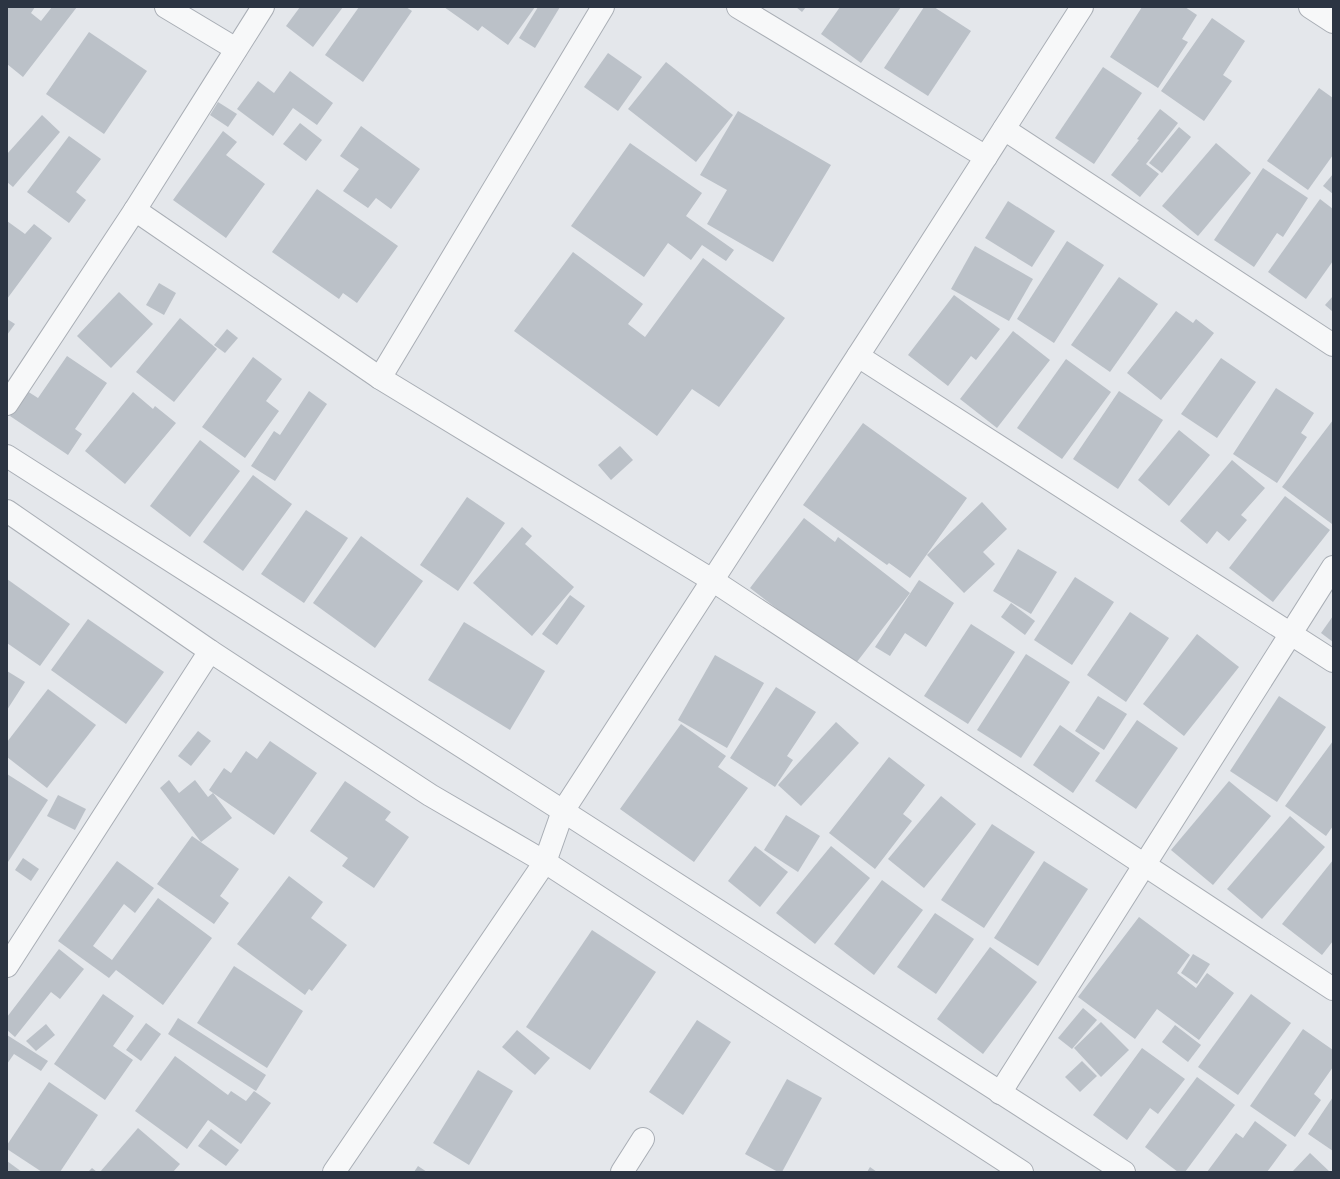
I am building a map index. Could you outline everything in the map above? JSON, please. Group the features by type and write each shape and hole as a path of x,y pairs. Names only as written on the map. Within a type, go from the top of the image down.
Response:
{"street":[{"path":"166,7 236,49"},
{"path":"7,404 135,210 263,7"},
{"path":"380,378 603,7"},
{"path":"738,7 986,157"},
{"path":"334,1172 545,862 563,811 1082,7"},
{"path":"1310,7 1333,22"},
{"path":"1004,129 1333,345"},
{"path":"135,210 380,378 712,580 1333,989"},
{"path":"858,356 1333,661"},
{"path":"7,456 1124,1172"},
{"path":"7,511 210,651 430,795 545,862 1022,1172"},
{"path":"1000,1093 1333,567"},
{"path":"7,966 210,651"},
{"path":"622,1172 643,1139"}],"building":[{"path":"7,7 35,7 31,13 41,21 52,7 77,7 23,77 7,64"},
{"path":"300,7 343,7 313,47 286,26"},
{"path":"359,7 406,7 412,11 363,82 325,55"},
{"path":"444,7 535,7 508,45 482,26 478,31"},
{"path":"538,7 560,7 535,48 519,38"},
{"path":"796,7 806,7 802,12"},
{"path":"840,7 901,7 861,63 821,34"},
{"path":"924,7 934,7 971,31 928,96 884,68"},
{"path":"1142,7 1185,7 1197,15 1182,39 1188,42 1158,88 1110,57"},
{"path":"1212,18 1245,41 1223,75 1232,81 1204,121 1161,91"},
{"path":"89,32 147,71 104,134 46,94"},
{"path":"608,53 642,77 618,111 584,87"},
{"path":"666,62 733,115 696,162 628,109"},
{"path":"1103,67 1142,93 1094,164 1055,138"},
{"path":"290,71 333,103 317,125 293,108 273,136 237,109 258,81 274,93"},
{"path":"1319,88 1333,98 1333,155 1308,190 1267,161"},
{"path":"218,102 237,114 228,127 210,115"},
{"path":"1160,109 1178,123 1146,164 1159,174 1140,197 1111,175 1139,140 1137,139"},
{"path":"738,111 831,165 773,262 707,224 727,190 700,175"},
{"path":"42,115 60,132 13,187 7,182 7,154"},
{"path":"300,123 322,140 306,161 283,144"},
{"path":"361,126 420,169 391,209 376,198 368,208 343,191 359,169 340,156"},
{"path":"1179,127 1191,137 1162,173 1149,163"},
{"path":"223,131 237,142 226,155 265,184 226,238 173,200"},
{"path":"69,136 101,159 76,192 86,200 69,223 27,192"},
{"path":"630,143 702,193 686,216 734,250 726,261 702,245 691,260 668,243 644,277 571,226"},
{"path":"1216,143 1251,173 1198,236 1162,206"},
{"path":"1263,168 1308,198 1283,237 1277,233 1254,267 1214,240"},
{"path":"1333,174 1333,194 1323,186"},
{"path":"317,189 398,246 357,303 343,293 339,299 272,252"},
{"path":"1320,199 1333,209 1333,261 1306,299 1268,272"},
{"path":"1008,201 1055,231 1032,267 985,238"},
{"path":"7,221 25,234 34,224 52,238 7,299"},
{"path":"1067,241 1104,265 1054,343 1017,319"},
{"path":"975,246 1033,279 1009,321 951,289"},
{"path":"573,252 643,304 628,324 645,337 703,258 785,318 719,407 692,389 657,436 514,331"},
{"path":"1119,277 1158,304 1110,372 1071,345"},
{"path":"159,283 176,293 164,315 146,305"},
{"path":"119,292 153,324 111,368 77,336"},
{"path":"954,295 1000,329 976,360 971,356 948,386 908,355"},
{"path":"1333,296 1333,312 1325,305"},
{"path":"1176,311 1193,323 1196,319 1214,333 1161,400 1127,373"},
{"path":"180,318 217,349 174,402 136,372"},
{"path":"7,319 15,324 7,335"},
{"path":"227,329 238,338 225,353 214,345"},
{"path":"1013,331 1050,360 997,428 960,399"},
{"path":"67,356 107,383 75,429 82,434 68,455 10,416 27,391 38,398"},
{"path":"253,357 282,379 266,401 279,411 245,458 202,427"},
{"path":"1221,358 1256,382 1217,438 1181,414"},
{"path":"1066,359 1111,392 1062,459 1017,428"},
{"path":"1276,388 1314,413 1301,433 1307,437 1277,483 1233,454"},
{"path":"309,391 327,404 275,481 251,466 274,431 280,435"},
{"path":"1119,391 1163,420 1118,489 1073,459"},
{"path":"133,392 153,409 155,406 176,423 125,484 85,451"},
{"path":"1333,420 1333,523 1332,524 1282,487"},
{"path":"863,423 967,498 910,578 889,563 887,565 803,505"},
{"path":"1179,430 1210,455 1169,506 1138,480"},
{"path":"200,440 240,471 190,537 150,506"},
{"path":"620,446 633,460 611,480 598,465"},
{"path":"1232,460 1265,488 1241,515 1247,520 1229,541 1217,531 1207,544 1180,521"},
{"path":"253,475 292,504 243,571 203,542"},
{"path":"1285,496 1330,530 1273,602 1229,568"},
{"path":"467,497 505,523 458,591 420,565"},
{"path":"982,502 1007,529 983,552 995,564 964,593 927,555"},
{"path":"306,510 348,538 304,603 261,574"},
{"path":"804,518 835,542 838,537 910,593 853,667 750,588"},
{"path":"522,527 532,536 525,544 574,587 532,636 473,583"},
{"path":"361,536 423,581 375,648 313,603"},
{"path":"1018,549 1057,572 1031,614 993,591"},
{"path":"1075,577 1114,602 1072,665 1034,640"},
{"path":"7,579 70,624 40,666 7,643"},
{"path":"919,580 954,603 926,647 905,633 890,656 875,647"},
{"path":"570,595 585,606 557,645 542,634"},
{"path":"1011,603 1035,621 1025,635 1001,617"},
{"path":"1130,612 1169,638 1126,702 1087,675"},
{"path":"1333,616 1333,642 1321,633"},
{"path":"88,619 164,672 126,724 51,670"},
{"path":"464,622 545,671 510,730 428,680"},
{"path":"971,624 1015,652 968,724 924,696"},
{"path":"1197,634 1239,667 1184,736 1143,704"},
{"path":"1026,654 1070,682 1021,758 977,730"},
{"path":"715,655 764,683 727,748 678,720"},
{"path":"7,671 25,682 7,710"},
{"path":"776,687 816,712 787,756 793,760 775,787 730,758"},
{"path":"48,689 96,725 47,788 7,757 7,742"},
{"path":"1098,696 1127,714 1104,750 1075,731"},
{"path":"1279,696 1326,727 1277,802 1230,771"},
{"path":"1137,720 1178,748 1136,809 1095,781"},
{"path":"836,722 859,743 801,806 778,785"},
{"path":"681,724 726,756 718,767 748,788 694,862 620,809"},
{"path":"1060,725 1100,753 1073,793 1033,765"},
{"path":"198,731 211,741 191,766 178,756"},
{"path":"270,741 317,773 274,835 209,790 224,768 231,773 246,751 257,759"},
{"path":"1333,741 1333,826 1326,836 1285,806"},
{"path":"889,757 925,785 903,814 912,821 875,869 829,833"},
{"path":"7,774 48,800 8,862 7,862"},
{"path":"169,780 179,793 195,780 208,797 213,793 232,818 201,842 160,788"},
{"path":"345,781 391,812 385,820 409,837 374,888 342,866 348,858 310,831"},
{"path":"1229,781 1271,816 1213,885 1171,850"},
{"path":"58,795 86,809 75,830 47,816"},
{"path":"941,796 976,824 924,888 888,859"},
{"path":"786,815 820,836 798,872 764,850"},
{"path":"1290,816 1325,847 1262,919 1227,889"},
{"path":"992,824 1035,852 984,928 941,900"},
{"path":"192,836 239,869 220,896 229,903 214,924 157,884"},
{"path":"755,846 788,872 760,907 728,881"},
{"path":"831,846 870,878 815,944 776,913"},
{"path":"23,858 39,869 31,881 15,870"},
{"path":"1333,860 1333,941 1322,955 1282,924"},
{"path":"117,861 154,888 135,913 124,904 93,946 112,960 158,898 212,938 163,1005 116,970 109,978 58,941"},
{"path":"1044,861 1088,889 1038,966 994,938"},
{"path":"289,876 323,902 311,918 347,945 312,991 309,989 305,995 237,944"},
{"path":"882,880 923,910 874,975 834,944"},
{"path":"935,913 974,939 936,994 897,967"},
{"path":"1139,917 1190,955 1177,973 1196,988 1207,973 1234,993 1199,1040 1157,1009 1135,1039 1078,997"},
{"path":"592,930 656,972 590,1070 526,1027"},
{"path":"990,947 1037,982 983,1054 937,1019"},
{"path":"59,949 84,969 60,999 51,992 15,1037 7,1030 7,1017"},
{"path":"1193,954 1210,964 1197,984 1181,973"},
{"path":"234,966 303,1011 267,1068 197,1023"},
{"path":"103,994 134,1016 113,1046 133,1060 105,1100 54,1064"},
{"path":"1251,994 1291,1023 1238,1095 1198,1067"},
{"path":"1083,1008 1097,1020 1072,1049 1058,1038"},
{"path":"178,1018 266,1075 256,1091 168,1034"},
{"path":"697,1020 731,1042 683,1115 649,1092"},
{"path":"1101,1022 1129,1050 1101,1077 1074,1048"},
{"path":"146,1023 161,1034 141,1061 126,1050"},
{"path":"46,1024 55,1035 36,1051 26,1041"},
{"path":"1175,1025 1201,1045 1188,1062 1162,1042"},
{"path":"1303,1029 1333,1050 1333,1067 1314,1094 1321,1100 1295,1137 1250,1106"},
{"path":"517,1030 550,1058 535,1075 502,1047"},
{"path":"7,1035 48,1061 41,1071 14,1054 7,1064"},
{"path":"1142,1048 1185,1079 1158,1114 1150,1108 1127,1140 1093,1115"},
{"path":"175,1056 228,1095 231,1091 246,1101 254,1091 271,1103 241,1144 208,1120 187,1149 135,1111"},
{"path":"1082,1061 1097,1076 1080,1092 1065,1077"},
{"path":"478,1070 513,1091 469,1165 433,1143"},
{"path":"1197,1077 1235,1105 1185,1172 1178,1172 1145,1147"},
{"path":"787,1079 822,1098 782,1172 778,1172 745,1154"},
{"path":"49,1082 98,1115 60,1172 42,1172 7,1149 7,1145"},
{"path":"1333,1097 1333,1151 1308,1134"},
{"path":"1255,1121 1287,1145 1267,1172 1207,1172 1236,1133 1243,1138"},
{"path":"138,1128 180,1164 173,1172 100,1172"},
{"path":"211,1129 239,1150 226,1166 198,1146"},
{"path":"1310,1153 1330,1172 1292,1172"},
{"path":"7,1161 22,1172 7,1172"},
{"path":"418,1166 427,1172 414,1172"},
{"path":"870,1167 877,1172 867,1172"},
{"path":"92,1168 97,1172 88,1172"}]}
